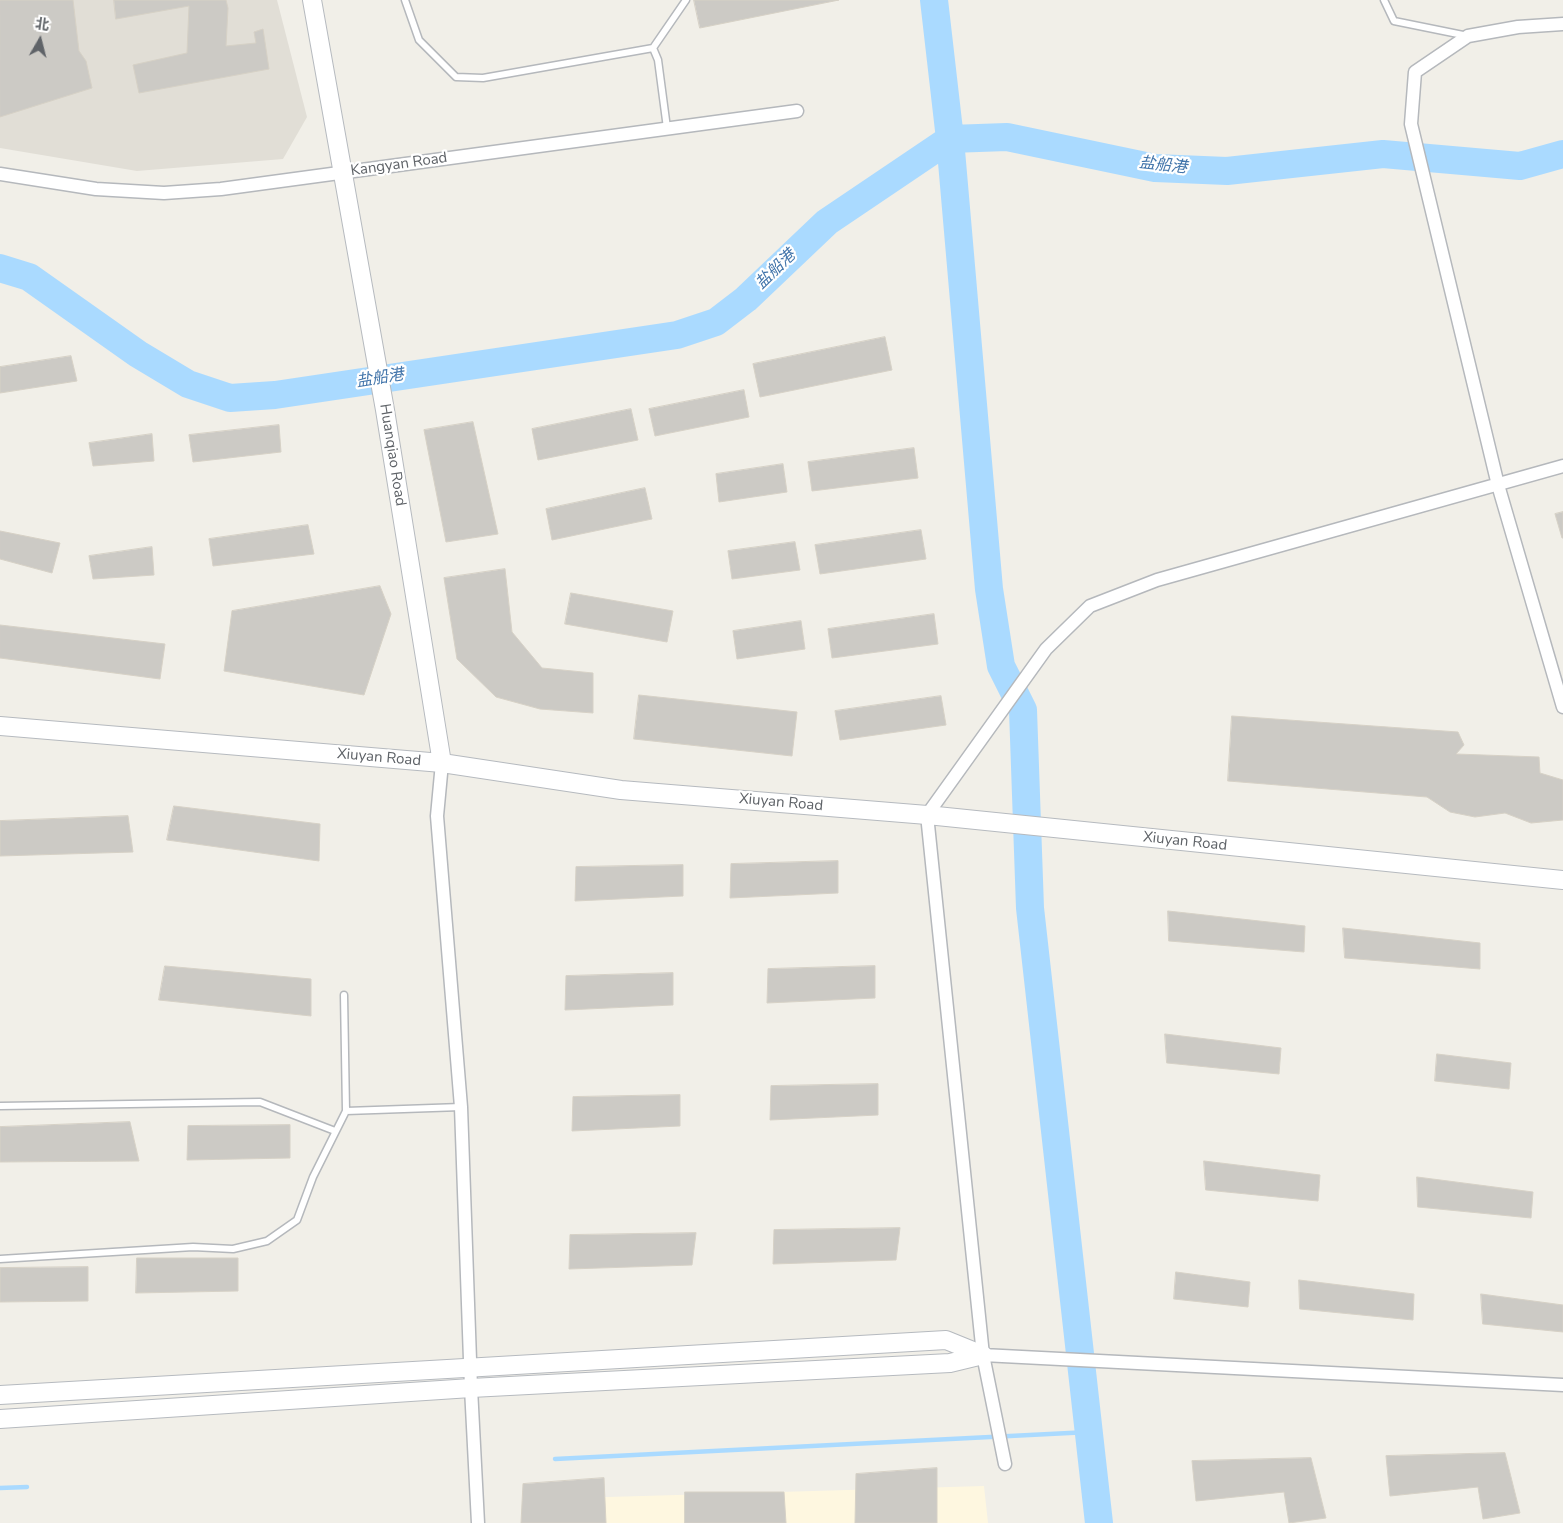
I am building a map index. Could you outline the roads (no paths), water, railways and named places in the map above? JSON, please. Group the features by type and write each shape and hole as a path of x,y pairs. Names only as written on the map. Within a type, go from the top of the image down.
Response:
{"street":[{"name":"Huanqiao Road","path":"312,0 385,410 442,763"},
{"path":"1563,24 1518,27 1468,36 1415,72 1411,124 1498,485 1563,707"},
{"name":"Kangyan Road","path":"0,174 96,189 164,193 222,189 797,111"},
{"path":"1005,1464 983,1355 927,815 1046,648 1090,606 1157,580 1333,529 1563,466"},
{"name":"Xiuyan Road","path":"0,726 442,763 621,790 927,815 1563,880"},
{"path":"442,763 437,816 461,1107 470,1368 478,1523"},
{"path":"0,1395 946,1340 983,1355"},
{"path":"0,1419 471,1388 950,1363 983,1355 1563,1385"}],"lane":[{"path":"405,0 419,40 456,78 483,78 653,48 686,0"},
{"path":"1384,0 1394,21 1468,36"},
{"path":"653,48 658,60 667,128"},
{"path":"0,1258 193,1247 233,1249 267,1241 297,1220 314,1177 346,1111 344,995"},
{"path":"0,1106 260,1102 335,1131"},
{"path":"346,1111 461,1107"}],"waterway":[{"path":"934,0 950,139 989,589 1001,666 1023,710 1030,908 1099,1523"},
{"name":"盐船港","path":"0,268 29,277 138,354 188,384 230,398 275,395 677,335 716,322 746,299 827,222 950,139 1007,137 1155,168 1227,171 1383,154 1520,166 1563,154"},
{"path":"555,1459 1089,1432"},
{"path":"0,1488 27,1487"}]}
